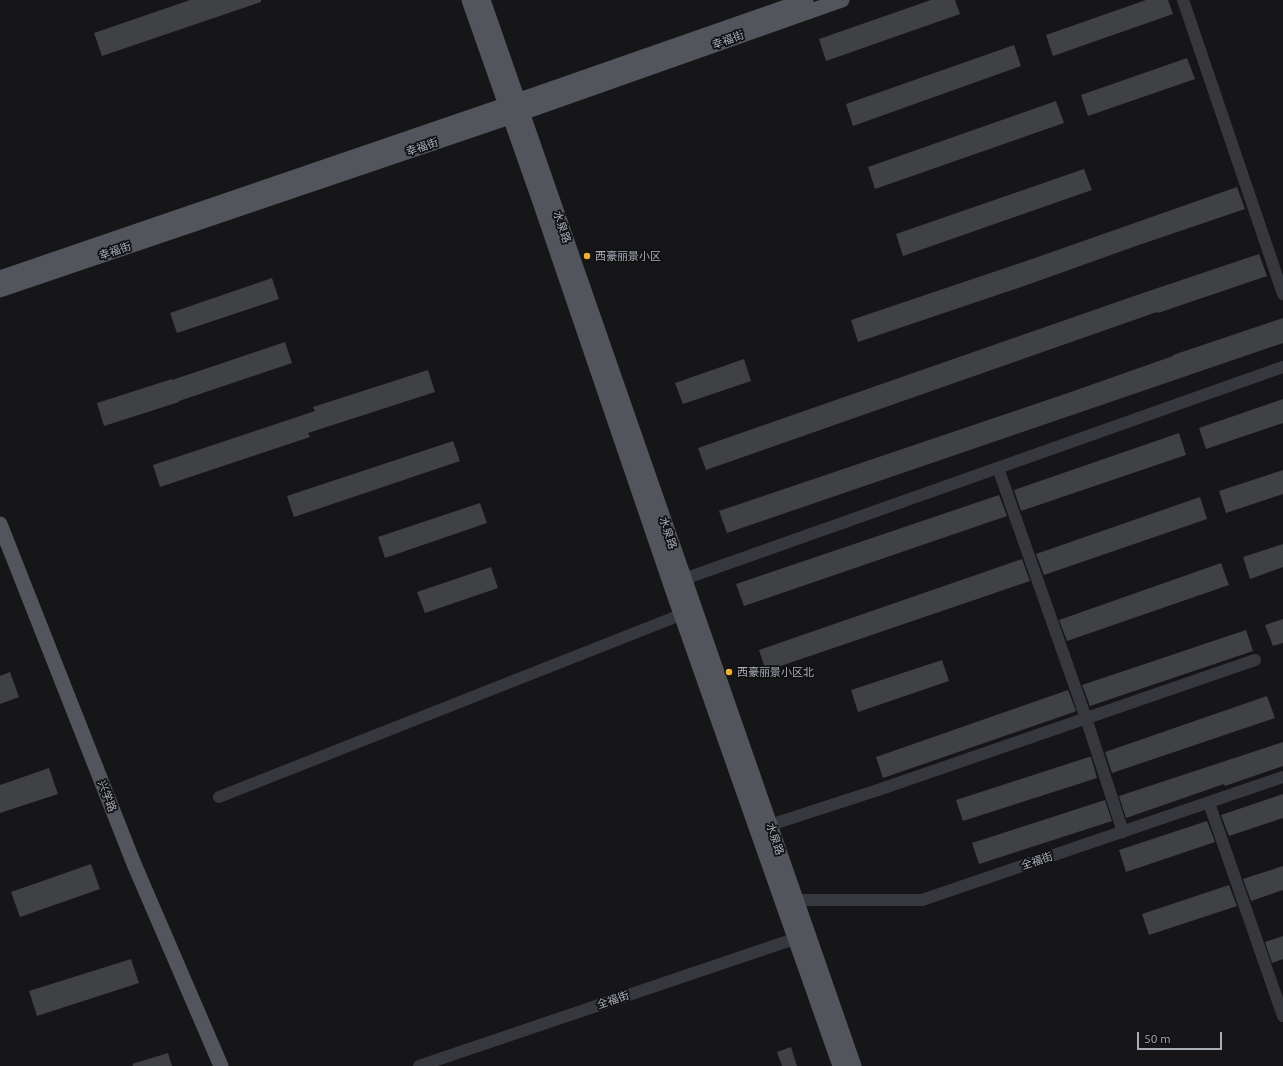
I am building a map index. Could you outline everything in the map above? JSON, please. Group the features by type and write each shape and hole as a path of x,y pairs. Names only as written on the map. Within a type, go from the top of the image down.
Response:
{"main road":[{"name":"水泉路","path":"468,0 514,109 684,579 688,612 770,825 790,903"},
{"name":"水泉路","path":"483,0 514,109 688,612 802,936 854,1066"},
{"name":"幸福街","path":"0,290 514,109 806,0"},
{"name":"幸福街","path":"0,278 842,0"},
{"name":"兴学路","path":"0,524 134,864 221,1066"},
{"name":"水泉路","path":"802,936 840,1066"}],"street":[{"path":"1184,0 1283,294"},
{"path":"684,579 1283,367"},
{"path":"998,468 1086,718 1123,832"},
{"path":"219,797 688,612"},
{"path":"770,825 881,789 1255,660"},
{"name":"全福街","path":"790,903 922,900 1283,777"},
{"path":"1209,803 1283,1016"},
{"name":"全福街","path":"419,1066 802,936"}],"building":[{"path":"190,0 261,0 261,2 102,56 94,33"},
{"path":"931,0 955,0 960,14 826,61 819,39"},
{"path":"1146,0 1168,0 1173,14 1053,56 1046,35"},
{"path":"1014,45 1021,66 853,126 846,104"},
{"path":"1187,58 1195,79 1088,116 1081,95"},
{"path":"1056,101 1064,123 875,189 868,167"},
{"path":"1084,169 1092,190 903,256 896,234"},
{"path":"1237,187 1245,209 858,342 851,320 1032,259"},
{"path":"1259,254 1267,276 1158,313 1157,312 706,470 698,448"},
{"path":"272,278 279,299 177,333 170,313"},
{"path":"1283,318 1283,343 727,533 719,511 1065,394 1173,355"},
{"path":"285,342 292,363 104,426 97,403 172,380"},
{"path":"744,359 751,381 683,404 675,383"},
{"path":"428,370 435,392 308,433 310,437 160,487 153,465 315,411 313,407"},
{"path":"1283,399 1283,423 1206,449 1199,428"},
{"path":"1179,433 1186,455 1021,511 1014,490"},
{"path":"453,441 460,461 294,517 287,496"},
{"path":"1283,470 1283,494 1226,513 1219,491"},
{"path":"999,495 1007,516 744,606 736,584"},
{"path":"1200,497 1207,519 1044,575 1036,554"},
{"path":"480,503 487,523 385,558 378,537"},
{"path":"1283,544 1283,567 1250,579 1243,557"},
{"path":"1022,559 1030,581 766,671 759,650"},
{"path":"1221,563 1229,585 1067,641 1059,620"},
{"path":"491,567 498,588 425,613 417,592"},
{"path":"1283,619 1283,643 1273,646 1265,625"},
{"path":"1246,630 1253,651 1090,706 1082,685"},
{"path":"942,660 949,681 858,712 851,690"},
{"path":"10,672 19,697 0,704 0,676"},
{"path":"1068,690 1076,711 1074,712 883,778 876,757"},
{"path":"1267,696 1275,718 1112,773 1105,752"},
{"path":"1283,742 1283,766 1225,786 1224,784 1126,818 1119,796"},
{"path":"1091,757 1097,778 963,821 956,800"},
{"path":"49,768 58,794 0,813 0,785"},
{"path":"1283,794 1283,818 1229,836 1221,815"},
{"path":"1105,800 1112,821 979,864 972,843"},
{"path":"1207,821 1215,842 1126,872 1119,850"},
{"path":"91,864 100,889 20,917 11,892"},
{"path":"1283,866 1283,890 1251,901 1243,879"},
{"path":"1229,885 1237,906 1149,935 1142,914"},
{"path":"1283,936 1283,959 1272,963 1265,942"},
{"path":"131,959 139,983 37,1016 29,991"},
{"path":"791,1047 797,1066 782,1066 777,1052"},
{"path":"168,1053 172,1066 133,1066 132,1064"}],"place":[{"name":"西豪丽景小区","path":"587,256"},
{"name":"西豪丽景小区北","path":"729,672"}]}
